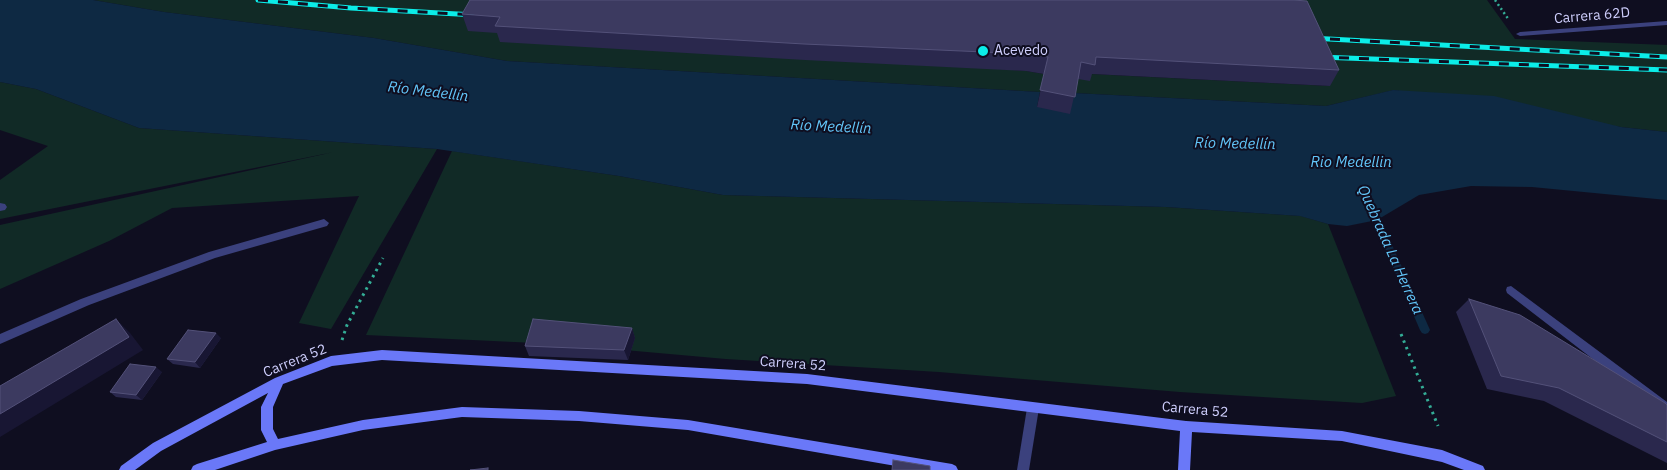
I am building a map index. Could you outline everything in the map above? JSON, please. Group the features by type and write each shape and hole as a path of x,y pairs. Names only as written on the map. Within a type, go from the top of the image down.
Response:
{"main road":[{"name":"Carrera 52","path":"125,470 157,447 279,381 331,361 382,355 807,380 1186,426 1342,436 1442,456 1479,470"},
{"path":"275,445 266,430 267,407 279,381"},
{"path":"197,470 275,445 363,425 462,412 570,416 688,425 952,470"},
{"path":"1184,470 1186,426"}],"street":[{"name":"Carrera 62D","path":"1520,34 1667,23"},
{"path":"0,339 85,302 204,258 324,224"},
{"path":"1511,290 1667,408"},
{"path":"1023,470 1033,408"}],"path":[{"path":"1495,0 1520,34"},
{"path":"342,342 347,325 383,258"},
{"path":"1401,334 1438,426"}],"green space":[{"path":"93,0 486,0 506,33 1026,71 1044,74 1040,92 507,61 374,38 164,12"},
{"path":"1292,0 1487,0 1515,39 1667,45 1667,132 1621,127 1394,90 1326,106 1074,93 1077,79 1091,74 1330,86"},
{"path":"0,82 36,89 139,128 437,149 331,329 299,323 359,196 172,208 109,241 0,289 0,225 334,152 0,219 0,180 48,146 0,130"},
{"path":"452,151 619,176 723,195 1166,207 1301,216 1328,224 1396,396 1362,403 1180,392 939,372 726,359 557,344 366,335"}],"water":[{"path":"0,0 93,0 164,12 374,38 507,61 1040,92 1037,107 1074,93 1326,106 1393,90 1494,96 1621,127 1667,132 1667,200 1532,187 1471,186 1419,195 1377,220 1347,226 1328,224 1300,216 1166,207 723,195 619,176 437,149 139,128 36,89 0,82"}],"building":[{"name":"Acevedo","path":"470,0 1307,1 1339,70 1096,57 1095,65 1081,62 1075,97 1040,90 1048,57 1029,54 804,44 495,26 500,17 462,14"},
{"path":"1469,299 1520,315 1665,403 1667,405 1667,442 1559,388 1501,376"},
{"path":"116,319 129,337 0,414 0,386"},
{"path":"533,319 632,328 624,350 525,346"},
{"path":"188,330 216,333 195,362 167,359"},
{"path":"130,364 156,367 136,395 110,392"},
{"path":"893,460 930,466 930,470 892,470"},
{"path":"488,468 488,470 470,470"}],"waterway":[{"name":"Quebrada La Herrera","path":"1372,209 1425,330"}],"railway":[{"path":"258,0 351,8 475,15"},
{"path":"1310,38 1667,57"},
{"path":"1319,57 1667,70"}],"place":[{"name":"Acevedo","path":"983,51"}],"water label":[{"name":"Río Medellín","path":"428,92"},
{"name":"Río Medellín","path":"831,127"},
{"name":"Río Medellín","path":"1235,144"},
{"name":"Rio Medellin","path":"1351,163"}]}
